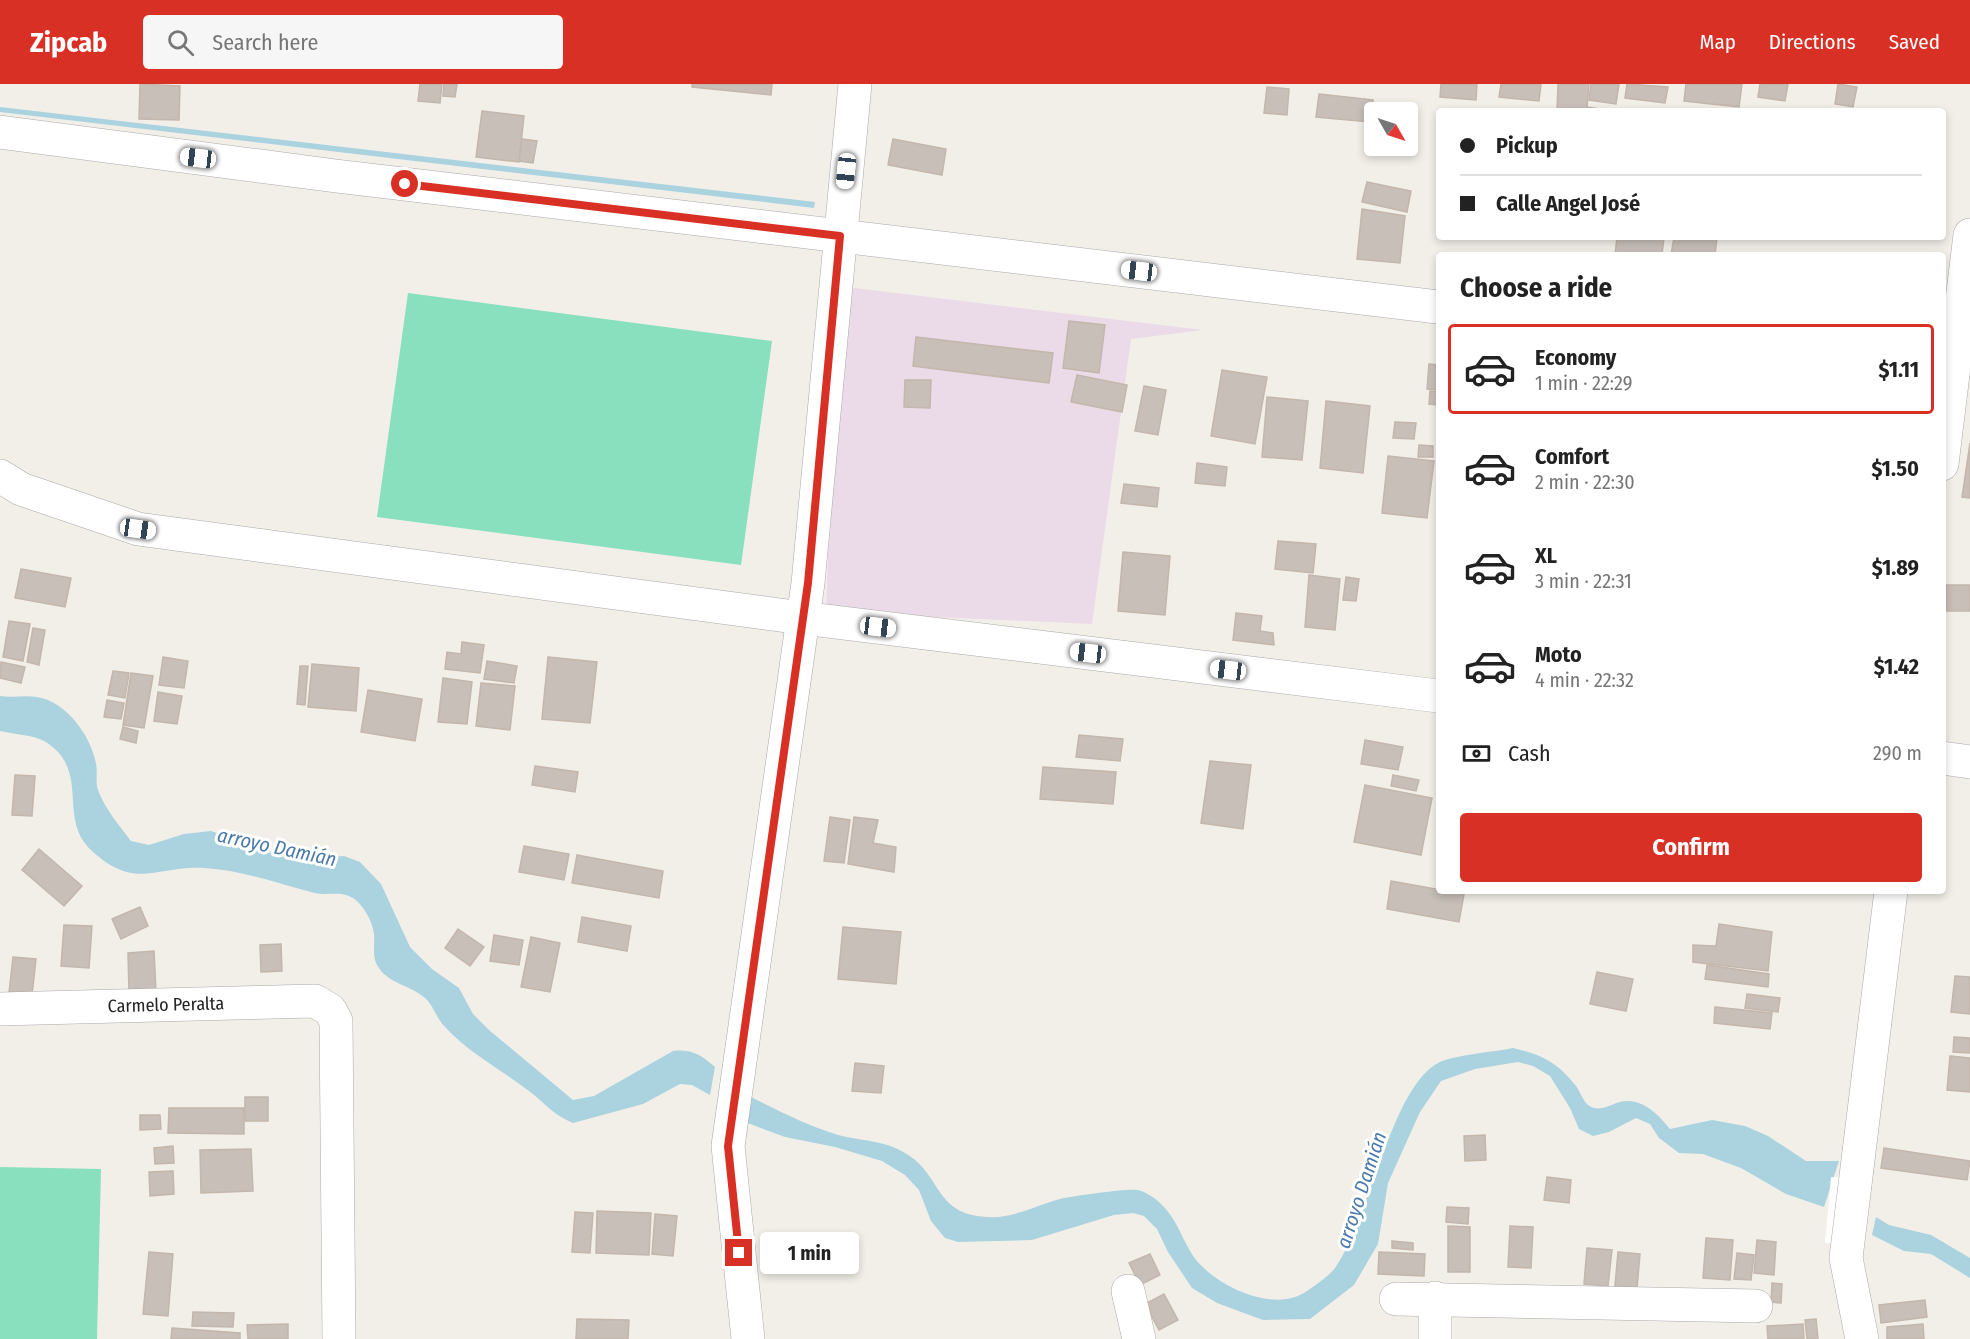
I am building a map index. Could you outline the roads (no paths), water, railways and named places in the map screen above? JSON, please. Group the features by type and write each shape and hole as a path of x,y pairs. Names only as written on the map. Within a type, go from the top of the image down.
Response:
{"street":[{"path":"748,1339 728,1146 808,583 855,84"},
{"path":"0,132 336,176 1436,307"},
{"path":"1946,437 1956,369 1970,235"},
{"path":"0,476 21,489 138,529 802,618 1436,696"},
{"path":"1946,759 1970,762"},
{"path":"1862,1339 1846,1258 1891,894"},
{"name":"Carmelo Peralta","path":"0,1009 315,1001 330,1010 336,1021 339,1339"},
{"path":"1128,1291 1139,1339"},
{"path":"1435,1298 1435,1339"},
{"path":"1396,1299 1756,1306"}],"water":[{"path":"0,107 815,202 814,208 0,112"},
{"path":"0,696 32,696 48,700 58,705 76,721 93,752 97,766 97,787 104,804 131,841 149,845 184,834 211,831 225,836 241,849 313,858 344,856 360,862 381,884 410,947 432,969 459,988 473,1014 489,1030 573,1100 594,1096 673,1051 696,1054 715,1067 710,1095 692,1085 680,1084 643,1104 573,1123 554,1112 529,1091 465,1046 443,1025 425,998 381,971 375,958 372,924 363,908 351,897 342,894 315,893 246,874 218,869 188,868 135,873 122,871 108,864 82,839 76,825 71,780 67,766 59,753 39,739 0,731"},
{"path":"1513,1048 1541,1057 1555,1065 1569,1078 1586,1103 1592,1107 1600,1108 1620,1102 1635,1102 1648,1108 1670,1129 1712,1120 1745,1126 1768,1136 1806,1161 1839,1161 1824,1207 1786,1194 1741,1168 1703,1154 1679,1153 1659,1138 1650,1124 1636,1118 1609,1132 1593,1136 1579,1129 1570,1108 1550,1076 1533,1066 1518,1062 1475,1069 1441,1081 1420,1112 1388,1183 1378,1244 1354,1285 1310,1319 1263,1320 1217,1303 1192,1288 1168,1252 1157,1229 1144,1216 1133,1213 1114,1215 1032,1240 958,1242 945,1238 931,1221 919,1190 905,1175 882,1161 835,1147 785,1137 745,1122 751,1097 794,1118 838,1135 881,1143 897,1149 917,1162 947,1201 957,1209 970,1214 987,1217 1007,1216 1064,1198 1113,1191 1133,1190 1146,1193 1166,1209 1197,1261 1218,1280 1247,1294 1277,1300 1304,1293 1335,1268 1348,1246 1394,1125 1408,1097 1423,1075 1440,1062"},
{"path":"1876,1217 1889,1225 1931,1235 1970,1258 1970,1278 1931,1254 1904,1251 1872,1235"}],"water label":[{"name":"arroyo Damián","path":"277,847"},
{"name":"arroyo Damián","path":"1361,1190"}]}
